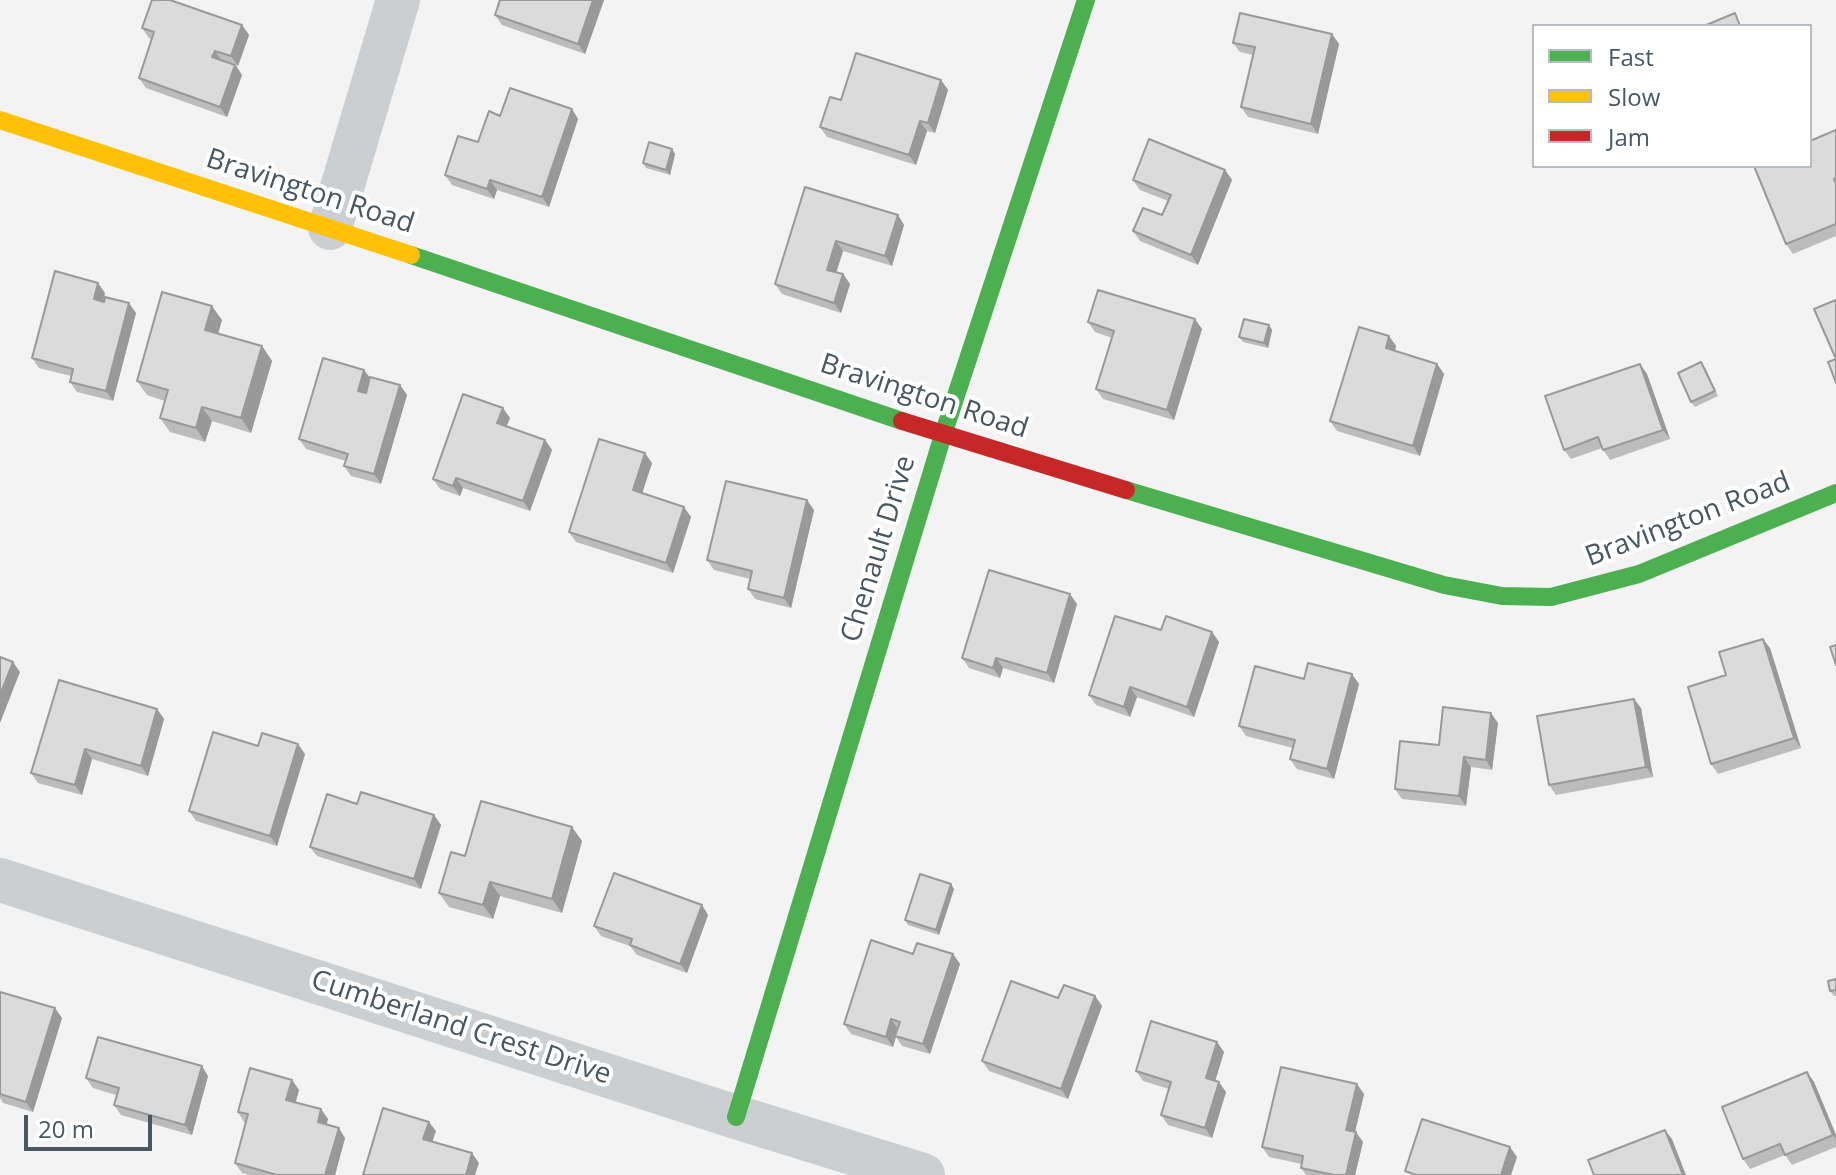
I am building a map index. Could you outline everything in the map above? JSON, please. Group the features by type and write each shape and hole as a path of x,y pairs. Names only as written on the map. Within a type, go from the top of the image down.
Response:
{"street":[{"path":"330,228 398,0"},
{"name":"Chenault Drive","path":"736,1117 943,435 1086,0"},
{"name":"Bravington Road","path":"0,120 943,435 1444,585 1502,596 1551,597 1594,587 1639,574 1836,493"},
{"name":"Cumberland Crest Drive","path":"0,880 923,1175"}],"building":[{"path":"152,0 170,0 242,25 231,56 215,51 212,57 235,65 220,107 139,78 154,32 142,28"},
{"path":"500,0 593,0 578,44 495,15"},
{"path":"1240,13 1332,34 1311,124 1241,107 1255,47 1233,43"},
{"path":"1735,13 1739,24 1709,24"},
{"path":"856,53 941,80 928,123 920,121 909,155 820,127 830,97 841,100"},
{"path":"510,88 572,109 542,197 490,180 487,189 445,175 458,136 478,142 489,111 500,116"},
{"path":"1836,130 1836,224 1786,244 1755,168 1812,168 1812,140"},
{"path":"1149,139 1225,170 1191,255 1133,231 1143,208 1162,215 1171,195 1133,180"},
{"path":"649,142 672,149 666,170 643,163"},
{"path":"805,187 898,215 885,256 836,241 827,270 843,274 834,303 775,284"},
{"path":"55,271 98,283 94,299 104,302 105,297 129,303 106,391 70,382 73,369 32,358"},
{"path":"1098,290 1195,319 1167,410 1096,389 1114,331 1088,322"},
{"path":"162,292 212,306 205,330 262,346 241,418 202,407 196,428 160,418 168,390 137,381"},
{"path":"1836,300 1836,359 1814,309"},
{"path":"1244,319 1269,325 1264,343 1239,337"},
{"path":"1359,327 1389,336 1386,348 1437,364 1413,446 1330,421"},
{"path":"323,358 364,370 358,391 366,393 370,377 400,385 374,474 344,466 348,454 299,439"},
{"path":"1836,359 1836,383 1828,362"},
{"path":"1701,362 1715,391 1691,402 1678,373"},
{"path":"1640,364 1663,430 1603,450 1598,437 1564,450 1545,396"},
{"path":"463,394 503,408 497,423 545,440 523,501 456,478 453,486 433,479"},
{"path":"599,439 645,453 633,490 684,507 666,563 569,532"},
{"path":"726,481 807,500 784,598 748,589 752,571 707,560"},
{"path":"989,570 1070,594 1047,673 996,658 993,668 962,658"},
{"path":"1115,616 1161,630 1166,616 1212,632 1187,707 1130,687 1124,707 1089,695"},
{"path":"1763,639 1794,738 1711,764 1688,687 1726,675 1719,652"},
{"path":"1836,645 1836,665 1830,647"},
{"path":"0,657 13,662 0,695"},
{"path":"1308,663 1352,674 1327,769 1290,759 1295,740 1239,726 1255,666 1304,679"},
{"path":"59,680 157,709 141,766 85,749 75,785 31,773"},
{"path":"1634,699 1646,767 1549,785 1537,716"},
{"path":"1443,707 1491,713 1486,760 1464,757 1459,796 1395,789 1400,741 1439,745"},
{"path":"213,732 258,746 262,733 298,744 270,836 189,811"},
{"path":"361,792 434,815 414,879 310,847 327,794 357,804"},
{"path":"481,801 572,827 552,899 490,882 483,905 439,893 451,852 465,856"},
{"path":"614,873 702,905 680,964 630,945 632,939 594,926"},
{"path":"920,874 951,884 936,930 905,920"},
{"path":"871,940 913,954 917,943 953,954 923,1044 895,1036 900,1022 891,1019 886,1037 844,1024"},
{"path":"1836,979 1836,990 1830,991 1828,981"},
{"path":"1011,981 1058,998 1064,985 1095,996 1061,1089 982,1061"},
{"path":"0,992 55,1008 26,1102 0,1094"},
{"path":"1151,1021 1217,1042 1206,1078 1219,1082 1205,1128 1161,1115 1171,1082 1136,1071"},
{"path":"98,1037 202,1066 185,1125 114,1105 119,1088 86,1078"},
{"path":"1281,1067 1357,1084 1346,1130 1356,1132 1346,1175 1301,1168 1303,1156 1262,1147"},
{"path":"250,1068 292,1080 286,1100 321,1109 318,1122 339,1128 325,1175 277,1175 235,1163 248,1114 238,1112"},
{"path":"1807,1072 1833,1135 1785,1155 1780,1144 1743,1159 1722,1107"},
{"path":"383,1108 429,1122 423,1139 472,1153 466,1175 363,1175"},
{"path":"1422,1119 1510,1147 1501,1175 1416,1175 1405,1171"},
{"path":"1665,1130 1683,1175 1594,1175 1588,1160"}],"traffic: fast":[{"path":"736,1117 943,435 1086,0"},
{"path":"411,255 902,421"},
{"path":"1126,490 1444,585 1502,596 1551,597 1639,574 1836,493"}],"traffic: slow":[{"path":"0,120 411,255"}],"traffic: jam":[{"path":"902,421 1126,490"}]}
